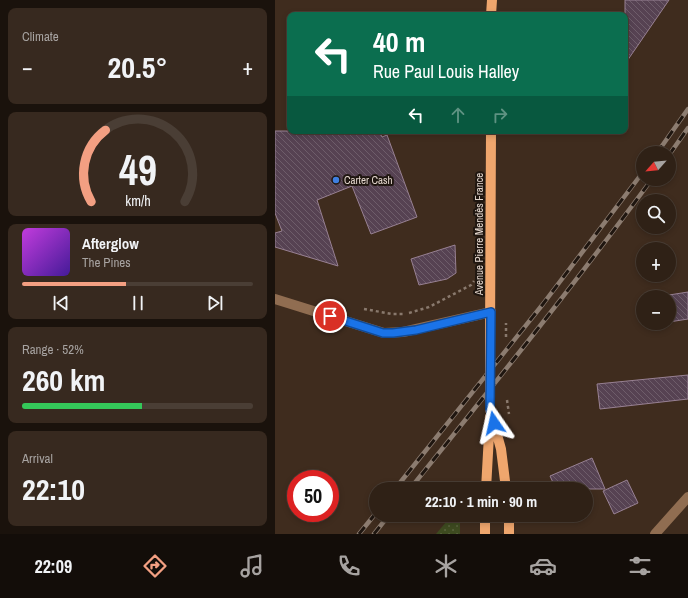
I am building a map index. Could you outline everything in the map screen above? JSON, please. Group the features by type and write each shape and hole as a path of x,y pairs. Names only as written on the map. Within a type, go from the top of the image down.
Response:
{"main road":[{"path":"491,0 491,12"},
{"name":"Avenue Pierre Mendès France","path":"486,482 490,409 491,340 491,134"},
{"name":"Avenue Pierre Mendès France","path":"490,409 501,449 505,482"},
{"path":"485,522 485,534"},
{"path":"509,522 509,534"}],"street":[{"path":"275,299 383,333 403,332 491,312"},
{"path":"655,534 688,497"}],"path":[{"path":"365,309 385,314 403,315 429,307 471,286"}],"green space":[{"path":"446,522 460,522 460,534 436,534"}],"building":[{"path":"625,0 669,0 628,60 628,12 625,12"},
{"name":"Carter Cash","path":"275,131 287,131 287,134 380,134 382,137 387,135 417,217 371,234 352,186 317,200 338,266 275,247 275,233 282,231 275,213"},
{"path":"455,245 456,273 447,279 419,285 411,259"},
{"path":"688,292 688,319 676,321 676,294"},
{"path":"688,375 688,399 600,409 597,384"},
{"path":"592,458 605,489 593,489 593,482 553,482 550,476"},
{"path":"627,480 638,503 614,514 603,491"}],"railway":[{"path":"662,146 688,109"},
{"path":"675,146 688,128"},
{"path":"401,482 543,304 636,181"},
{"path":"416,482 563,297 647,186"},
{"path":"359,534 369,522"},
{"path":"374,534 383,522"}],"place":[{"name":"Carter Cash","path":"336,180"}],"route":[{"path":"330,316 383,333 393,333 416,330 491,312 490,409 494,423"}]}
